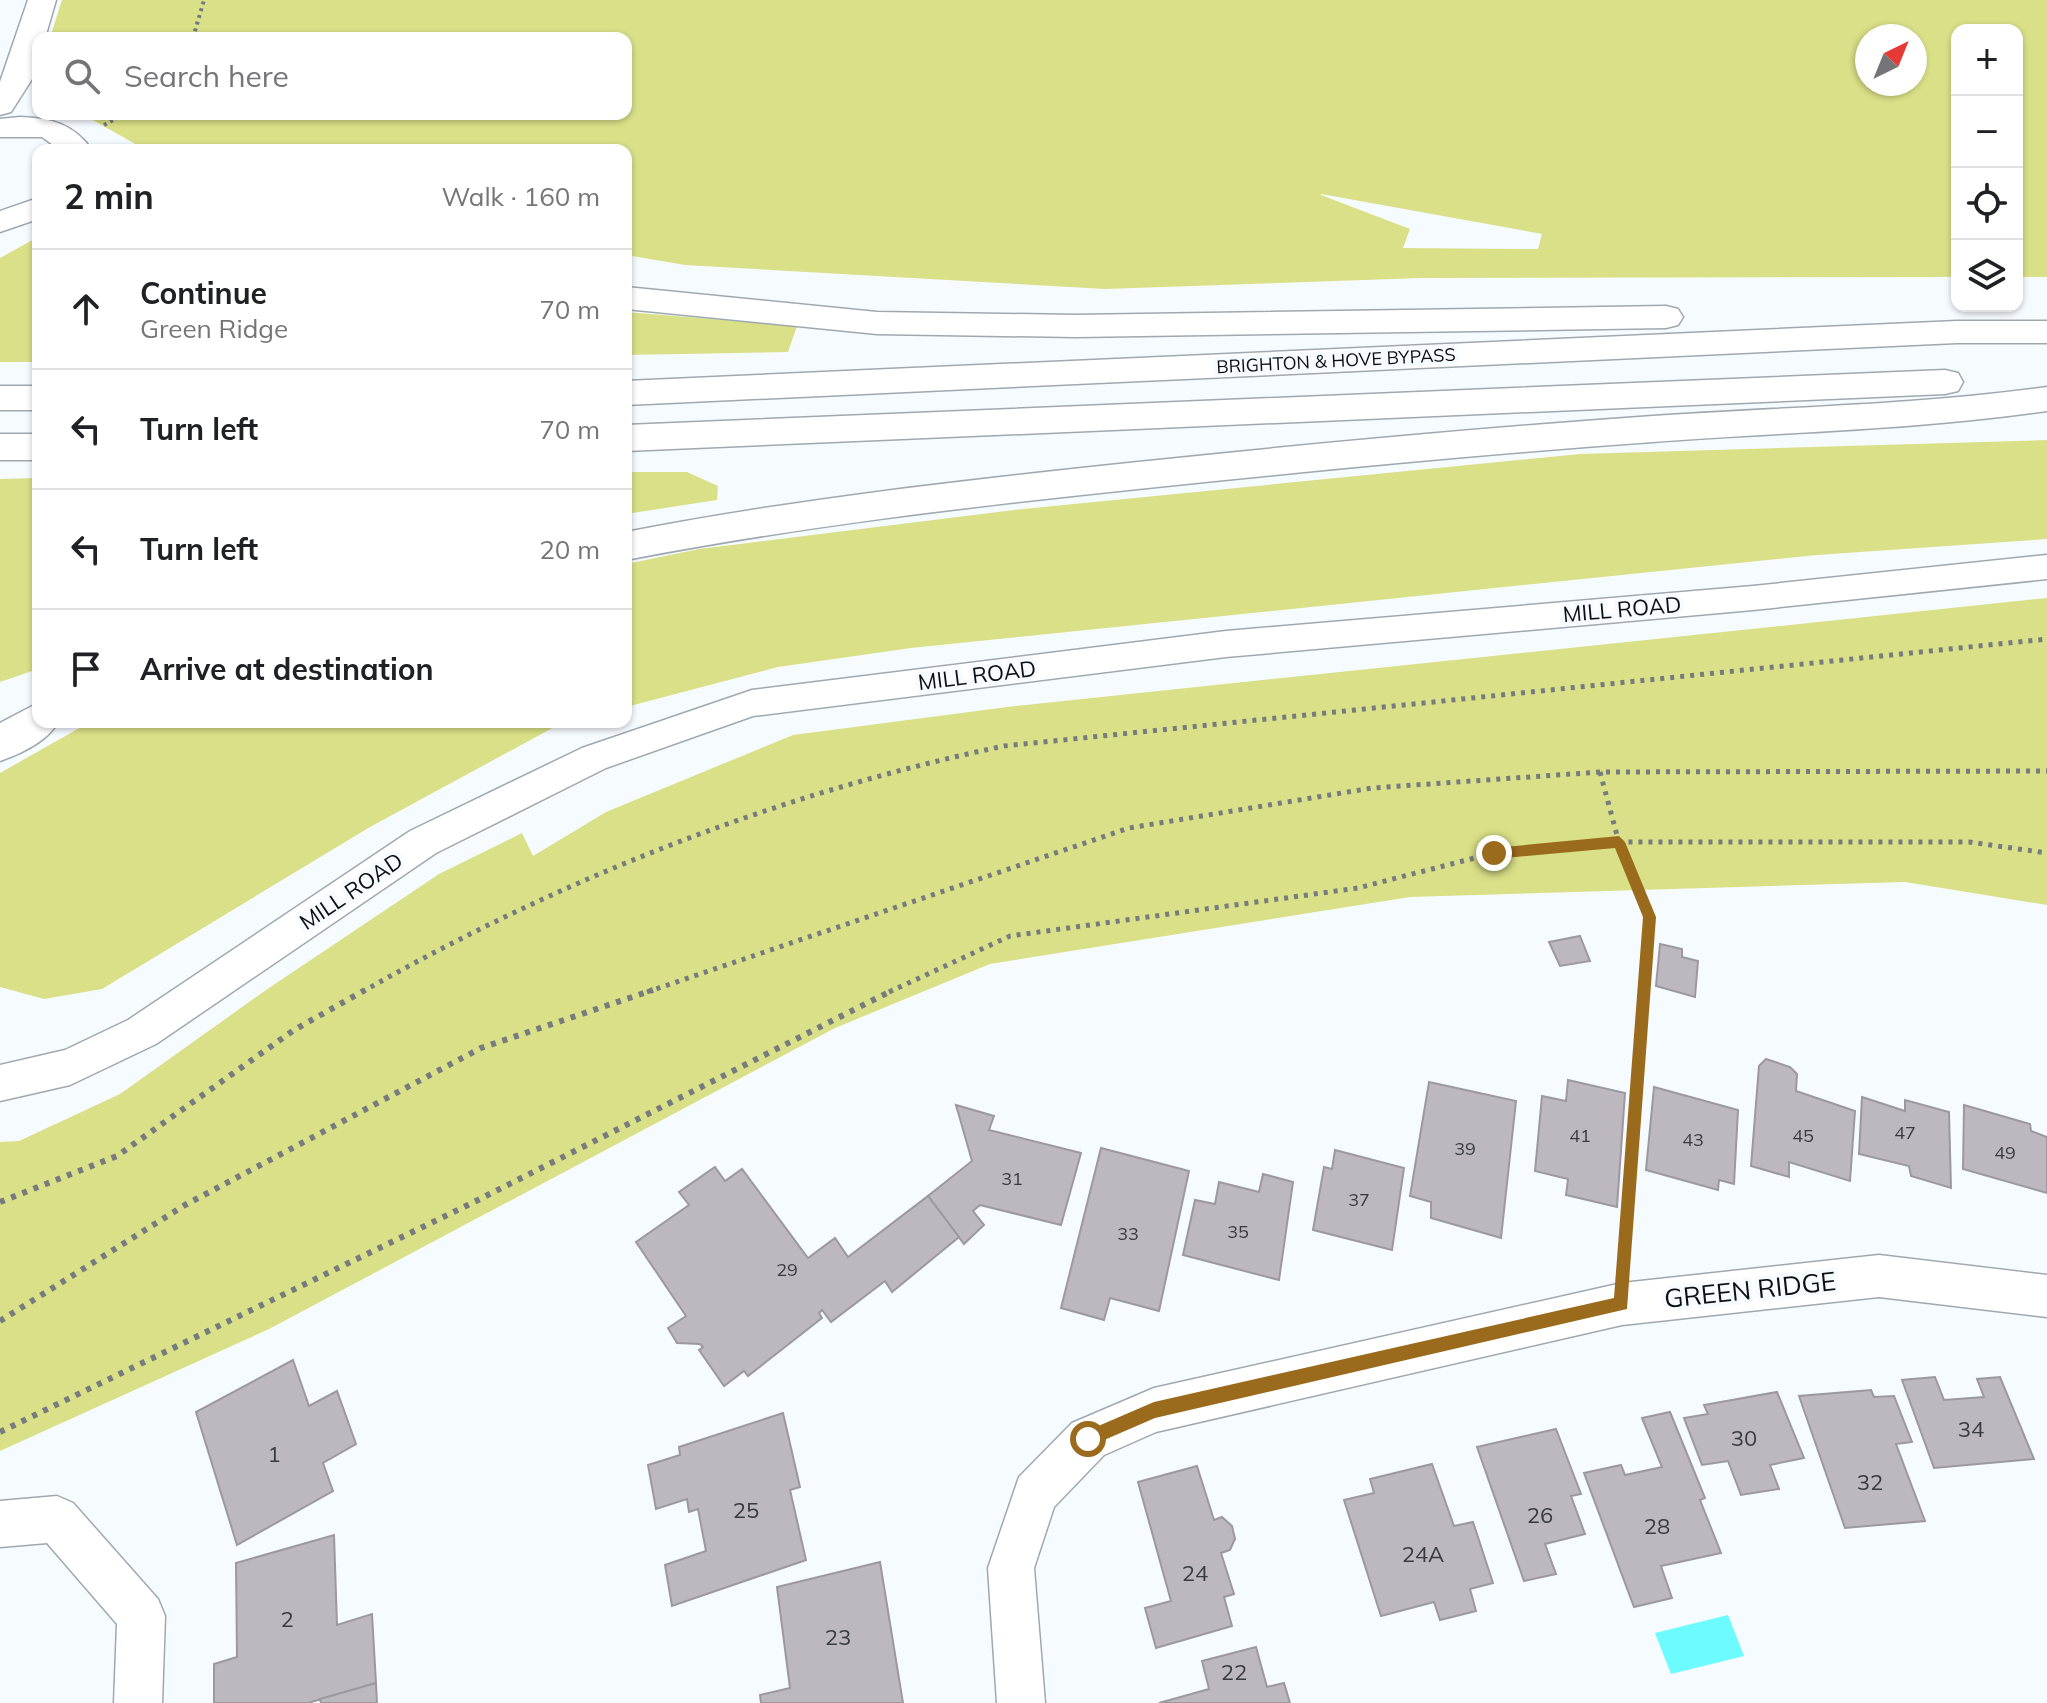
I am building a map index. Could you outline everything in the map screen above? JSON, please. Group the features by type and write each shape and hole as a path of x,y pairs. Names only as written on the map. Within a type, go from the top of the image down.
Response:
{"main road":[{"path":"32,32 42,0"},
{"path":"0,106 19,76 32,33"},
{"path":"19,76 32,117"},
{"path":"33,120 35,127"},
{"path":"0,128 35,127 58,133 70,144"},
{"path":"0,222 32,210"},
{"path":"632,299 877,323 1076,326 1714,316 1957,332"},
{"name":"BRIGHTON & HOVE BYPASS","path":"632,393 1957,332 2047,332"},
{"path":"632,438 1725,389 1968,381 2047,385"},
{"path":"0,398 32,398"},
{"path":"632,545 763,521 950,495 1343,453 1732,423 1982,409 2047,399"},
{"path":"0,447 32,447"},
{"path":"0,744 32,724"}],"street":[{"name":"MILL ROAD","path":"0,1083 70,1067 142,1032 423,842 594,758 752,703 1226,644 1753,598 2047,567"},
{"name":"GREEN RIDGE","path":"1021,1703 1011,1568 1035,1493 1088,1439 1154,1410 1622,1304 1879,1276 2047,1296"},
{"path":"0,1524 57,1519 141,1616 138,1703"}],"path":[{"path":"195,32 204,0"},
{"path":"0,1202 117,1156 294,1030 447,943 621,865 762,810 908,766 1019,744 2047,639"},
{"path":"0,1321 185,1205 481,1048 1129,828 1372,788 1600,772 2047,771"},
{"path":"1600,772 1619,842 1649,917 1622,1304"},
{"path":"0,1432 454,1212 829,1019 1010,936 1358,888 1494,853 1619,842 1969,842 2047,853"}],"green space":[{"path":"62,0 2047,0 2047,277 2023,277 2023,24 1951,24 1951,277 1422,278 1105,289 685,265 632,256 632,144 135,144 93,120 632,120 632,32 52,32","holes":["1321,194 1542,234 1538,249 1403,248 1410,229"]},
{"path":"32,240 32,362 0,362 0,258"},
{"path":"632,312 797,326 788,352 632,355"},
{"path":"2047,440 2047,539 1817,555 911,648 778,667 632,705 632,563 699,549 1023,509 1580,454"},
{"path":"632,472 687,472 718,486 717,500 632,513"},
{"path":"32,478 32,671 0,682 0,479"},
{"path":"2047,598 2047,905 1905,882 1410,897 990,964 835,1028 269,1329 0,1451 0,1142 19,1141 120,1094 266,990 439,874 522,833 533,856 606,812 793,735 1015,706"},
{"path":"79,728 552,728 370,827 102,989 44,999 0,987 0,773"}],"water":[{"path":"1728,1615 1744,1656 1671,1674 1655,1633"}],"building":[{"path":"1580,936 1590,961 1560,966 1549,942"},
{"path":"1660,944 1682,949 1682,957 1698,961 1695,997 1656,986"},
{"path":"1766,1059 1790,1067 1797,1074 1796,1091 1855,1111 1850,1181 1789,1162 1789,1177 1751,1166 1759,1066"},
{"path":"1568,1080 1625,1093 1617,1207 1566,1195 1568,1179 1535,1171 1542,1096 1566,1101"},
{"path":"1429,1082 1516,1101 1501,1238 1431,1218 1431,1202 1410,1196"},
{"path":"1654,1087 1738,1110 1734,1184 1719,1180 1718,1190 1646,1170"},
{"path":"1862,1097 1905,1111 1905,1100 1949,1112 1951,1188 1911,1176 1909,1166 1859,1154"},
{"path":"956,1105 994,1116 989,1130 1081,1153 1061,1225 980,1205 973,1211 984,1225 964,1244 928,1196 972,1161"},
{"path":"1964,1105 2030,1124 2031,1131 2047,1137 2047,1193 1963,1169"},
{"path":"1101,1148 1189,1171 1159,1311 1110,1298 1104,1320 1061,1308"},
{"path":"1335,1150 1404,1168 1392,1250 1313,1230 1324,1167 1332,1169"},
{"path":"715,1167 725,1181 742,1169 808,1258 835,1238 848,1257 928,1196 959,1237 892,1292 885,1281 831,1322 822,1310 819,1313 822,1318 748,1376 744,1371 724,1386 699,1350 703,1347 700,1344 677,1343 668,1328 686,1316 636,1242 689,1205 679,1192"},
{"path":"1263,1174 1293,1182 1279,1280 1183,1255 1195,1200 1215,1204 1219,1182 1259,1192"},
{"path":"293,1360 309,1406 337,1391 356,1444 323,1463 333,1491 237,1545 196,1412"},
{"path":"1935,1377 1944,1400 1984,1397 1977,1379 2000,1377 2034,1459 1934,1468 1902,1380"},
{"path":"1871,1390 1874,1397 1894,1396 1912,1442 1896,1444 1925,1521 1845,1528 1799,1396"},
{"path":"1777,1392 1804,1458 1770,1465 1779,1489 1741,1495 1728,1461 1702,1465 1684,1418 1708,1414 1704,1405"},
{"path":"1670,1412 1705,1498 1700,1500 1721,1553 1661,1566 1672,1598 1634,1607 1584,1473 1621,1465 1625,1475 1662,1467 1642,1418"},
{"path":"783,1413 800,1487 790,1490 806,1560 672,1606 665,1565 706,1551 698,1509 689,1512 687,1499 656,1509 648,1465 680,1455 679,1447"},
{"path":"1556,1429 1581,1494 1571,1496 1585,1534 1545,1544 1556,1574 1524,1581 1477,1447"},
{"path":"1432,1464 1454,1526 1473,1522 1493,1583 1470,1589 1476,1611 1440,1620 1434,1602 1381,1616 1344,1500 1374,1493 1370,1479"},
{"path":"1197,1466 1214,1520 1222,1517 1232,1526 1235,1539 1230,1550 1221,1553 1234,1594 1224,1597 1232,1626 1156,1648 1145,1608 1171,1601 1138,1482"},
{"path":"334,1535 337,1625 372,1614 376,1683 308,1703 214,1703 214,1664 237,1657 236,1563"},
{"path":"880,1562 903,1703 761,1703 760,1695 790,1688 777,1587"},
{"path":"1256,1647 1267,1687 1284,1683 1290,1703 1159,1703 1209,1689 1202,1661"},
{"path":"376,1683 377,1703 321,1703 320,1699"}],"route":[{"path":"1088,1439 1154,1410 1622,1304 1649,917 1625,865 1619,842 1494,853"}]}
